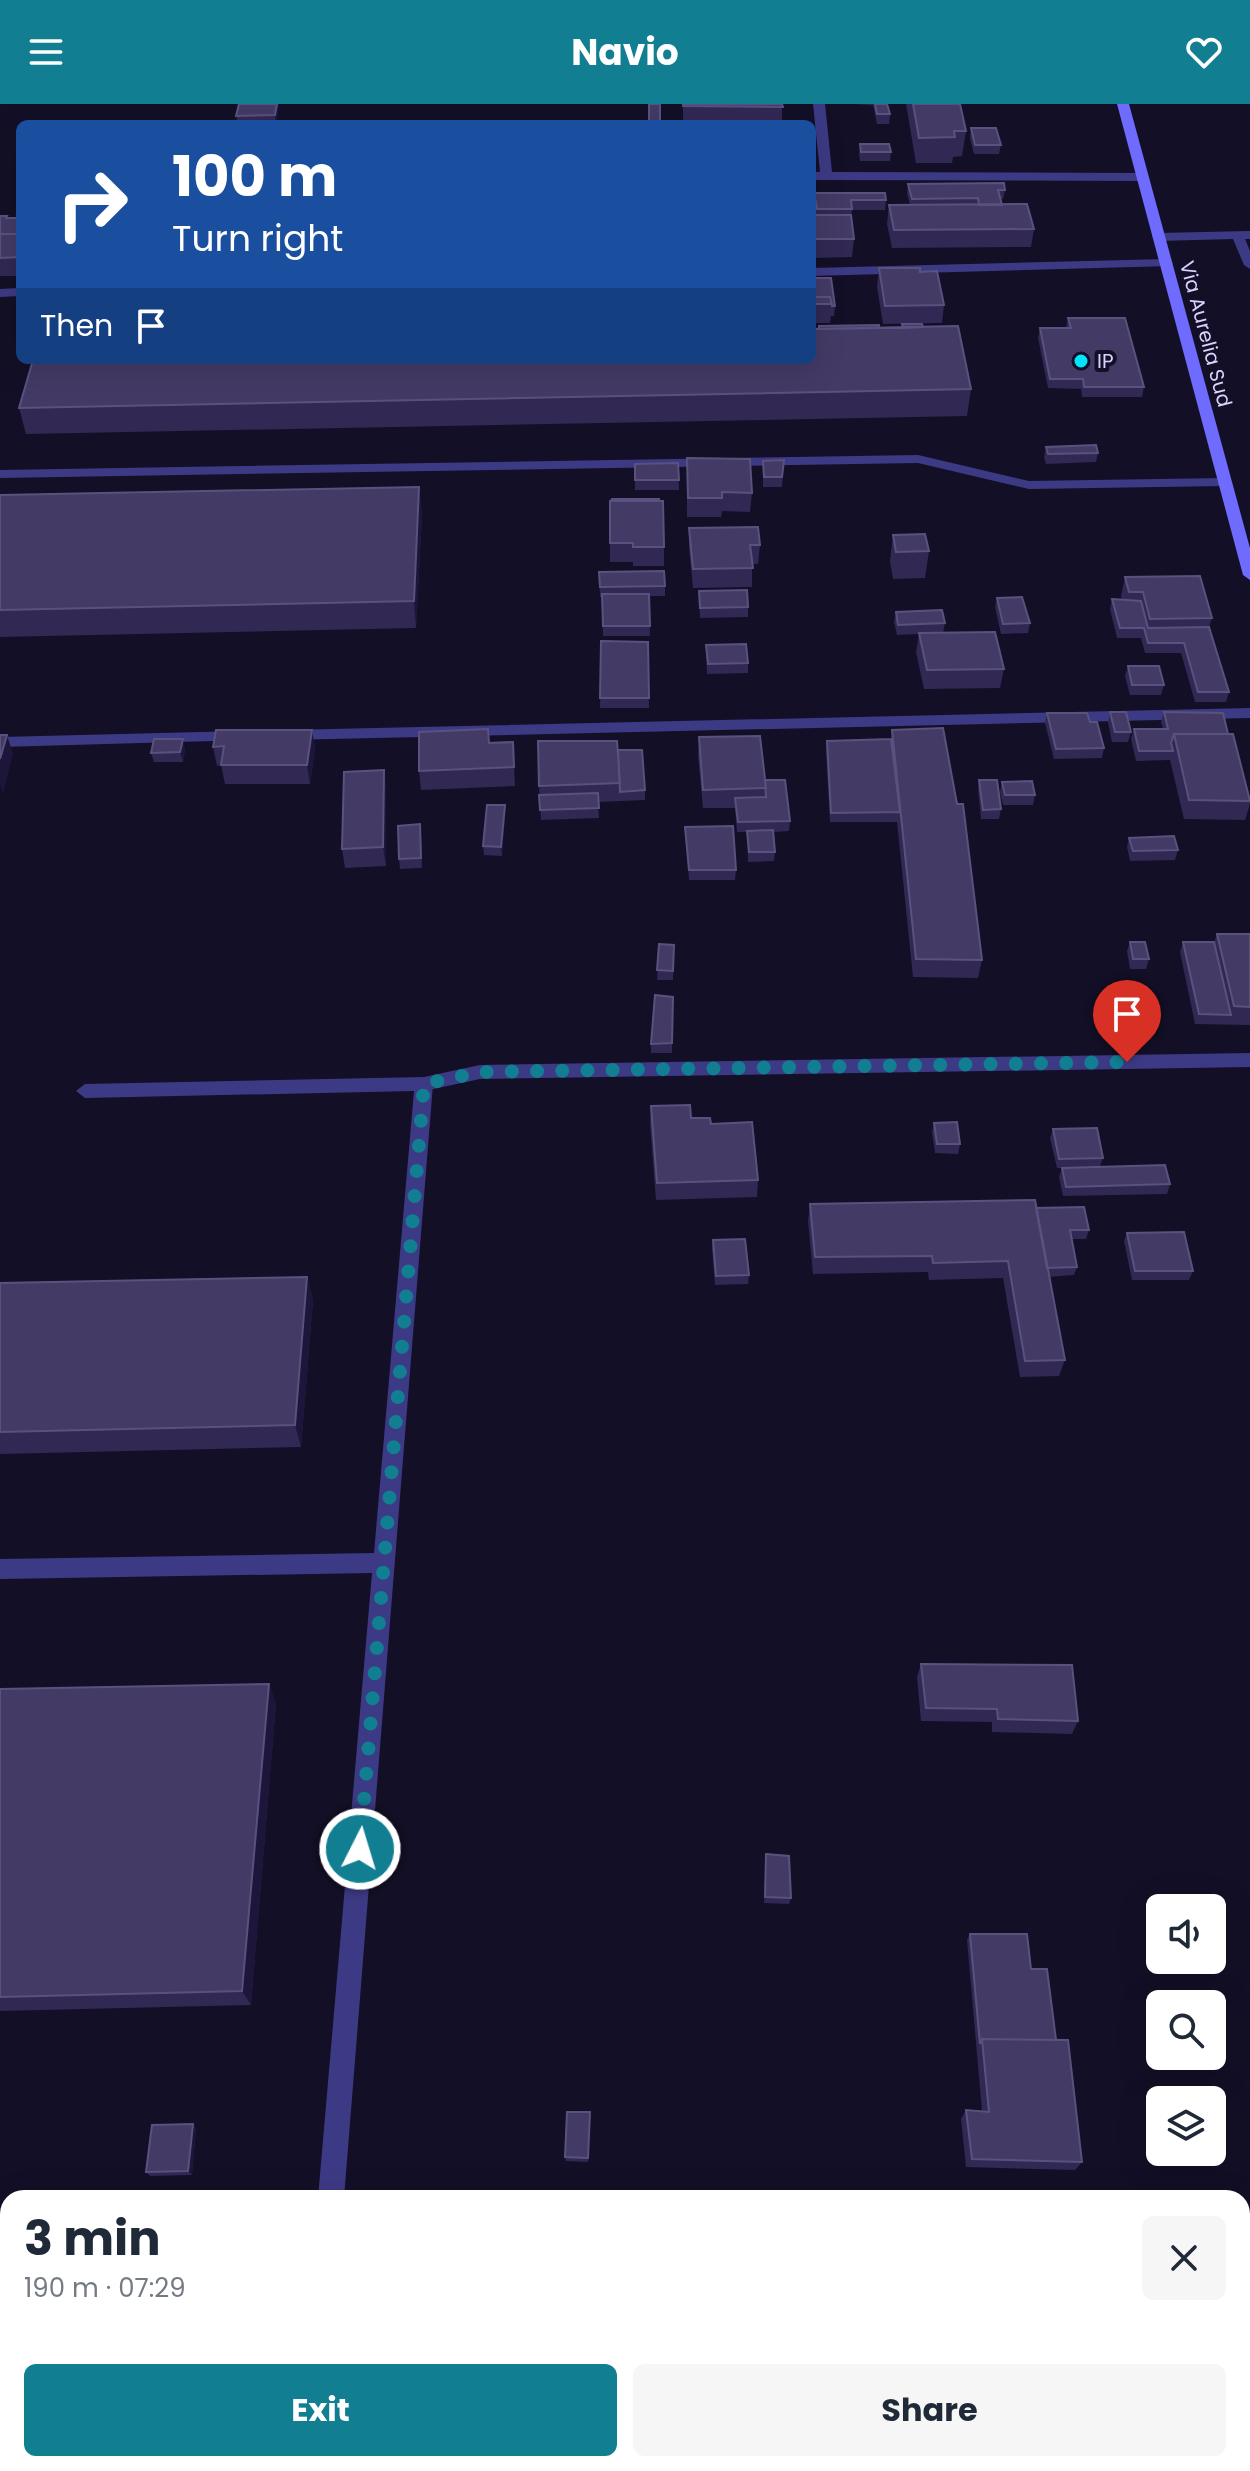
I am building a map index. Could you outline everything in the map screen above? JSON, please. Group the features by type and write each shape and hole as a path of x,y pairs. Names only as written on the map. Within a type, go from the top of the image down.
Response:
{"main road":[{"name":"Via Aurelia Sud","path":"1123,104 1250,575"}],"street":[{"path":"819,104 819,176 1142,177"},
{"path":"1158,237 1243,235 1250,265"},
{"path":"816,272 1167,263"},
{"path":"0,474 918,459 1029,485 1224,482"},
{"path":"0,742 1250,713"},
{"path":"85,1091 424,1084 480,1072 1250,1060"},
{"path":"332,2190 424,1084"},
{"path":"0,1569 384,1563"}],"building":[{"path":"239,104 277,104 275,115 236,116"},
{"path":"649,104 660,104 660,120 649,120"},
{"path":"782,104 783,107 683,106"},
{"path":"875,104 887,104 890,114 877,114"},
{"path":"913,104 960,104 966,131 954,131 955,137 919,138"},
{"path":"971,128 996,128 1001,145 975,145"},
{"path":"860,144 889,144 891,152 861,152"},
{"path":"1004,183 1005,190 998,190 1002,205 979,205 978,198 912,199 908,184"},
{"path":"816,193 885,193 886,200 851,200 852,209 817,209"},
{"path":"1027,204 1034,229 894,230 889,205"},
{"path":"816,215 851,215 854,239 816,239"},
{"path":"0,216 16,218 16,234 0,234"},
{"path":"0,234 16,234 16,257 0,258"},
{"path":"879,268 937,271 944,305 885,306"},
{"path":"816,278 831,278 835,306 832,306 830,297 816,297"},
{"path":"816,297 830,297 832,304 816,304"},
{"path":"1068,318 1125,318 1144,387 1084,387 1083,379 1050,379 1040,328 1071,328"},
{"path":"902,324 922,324 923,327 903,328"},
{"path":"879,325 879,328 819,329 819,326"},
{"path":"958,326 971,389 19,408 32,364 816,364 816,329"},
{"path":"1096,445 1098,453 1048,454 1046,447"},
{"path":"687,458 750,459 752,493 722,492 722,498 688,498"},
{"path":"784,460 782,477 764,477 763,461"},
{"path":"678,463 679,480 635,480 635,464"},
{"path":"419,487 414,601 0,610 0,495"},
{"path":"659,499 659,501 611,501"},
{"path":"610,501 663,501 664,547 610,543"},
{"path":"758,527 760,545 750,545 753,568 693,569 689,528"},
{"path":"925,534 929,551 896,552 893,535"},
{"path":"664,571 665,586 600,587 599,572"},
{"path":"1200,576 1212,618 1150,619 1143,592 1129,592 1125,577"},
{"path":"747,590 748,607 700,608 699,591"},
{"path":"602,594 649,594 650,626 603,626"},
{"path":"1022,597 1030,623 1003,624 997,598"},
{"path":"1112,599 1141,601 1148,628 1209,627 1229,692 1198,692 1184,643 1148,643 1144,628 1120,628"},
{"path":"942,610 945,623 898,625 896,612"},
{"path":"995,632 1004,669 927,670 919,633"},
{"path":"601,641 648,642 649,698 600,698"},
{"path":"746,644 748,663 708,664 706,645"},
{"path":"1128,666 1159,666 1164,685 1132,685"},
{"path":"1110,712 1126,712 1131,732 1115,732"},
{"path":"1164,712 1223,713 1228,734 1174,734 1171,743 1173,751 1139,751 1134,729 1168,729"},
{"path":"1047,713 1087,713 1090,722 1097,722 1104,748 1056,749"},
{"path":"943,728 957,804 963,804 982,960 916,959 892,730"},
{"path":"488,729 489,743 513,742 514,767 419,771 419,732"},
{"path":"216,730 312,730 307,765 221,765 224,746 213,747"},
{"path":"1174,734 1233,734 1250,801 1189,800"},
{"path":"0,735 7,735 0,759"},
{"path":"760,736 766,788 703,790 699,737"},
{"path":"154,739 183,739 180,752 151,753"},
{"path":"891,739 900,812 831,813 827,741"},
{"path":"538,741 617,741 620,783 539,786"},
{"path":"618,750 642,750 645,790 620,792"},
{"path":"384,770 383,847 342,849 344,772"},
{"path":"765,780 785,780 790,821 738,822 735,798 766,797"},
{"path":"979,780 997,780 1001,809 983,810"},
{"path":"1032,781 1035,795 1005,795 1002,782"},
{"path":"598,793 599,808 540,810 539,795"},
{"path":"487,805 505,805 501,847 483,846"},
{"path":"420,824 421,858 399,859 398,826"},
{"path":"733,826 736,870 689,870 685,827"},
{"path":"773,830 775,852 749,852 747,831"},
{"path":"1174,836 1178,850 1133,851 1129,838"},
{"path":"1217,934 1250,934 1250,1007 1234,1006"},
{"path":"1130,942 1145,942 1149,959 1133,959"},
{"path":"1183,942 1214,942 1231,1015 1199,1014"},
{"path":"659,944 674,945 673,971 657,970"},
{"path":"655,995 673,997 672,1043 651,1044"},
{"path":"690,1105 691,1118 710,1118 711,1124 752,1122 758,1180 657,1183 651,1106"},
{"path":"957,1122 960,1144 937,1144 934,1123"},
{"path":"1097,1128 1103,1158 1059,1159 1053,1129"},
{"path":"1165,1165 1170,1184 1066,1187 1062,1168"},
{"path":"1035,1200 1065,1360 1025,1361 1008,1261 933,1263 932,1256 815,1257 810,1204"},
{"path":"1084,1207 1089,1230 1070,1230 1077,1267 1047,1268 1036,1208"},
{"path":"1184,1232 1193,1271 1135,1271 1127,1233"},
{"path":"745,1239 749,1275 716,1276 713,1240"},
{"path":"307,1277 295,1425 0,1432 0,1283"},
{"path":"921,1664 1072,1665 1078,1721 998,1719 997,1709 926,1708"},
{"path":"269,1684 242,1991 0,1997 0,1689"},
{"path":"766,1854 789,1856 791,1898 765,1897"},
{"path":"970,1934 1027,1934 1031,1969 1047,1969 1056,2040 982,2039 980,2044"},
{"path":"982,2039 1068,2040 1082,2162 972,2159 966,2110 989,2112"},
{"path":"567,2112 590,2112 588,2158 565,2157"},
{"path":"193,2124 188,2171 146,2172 152,2125"}],"place":[{"name":"IP","path":"1081,361"}],"route":[{"path":"360,1849 424,1084 480,1072 1127,1062"}]}
